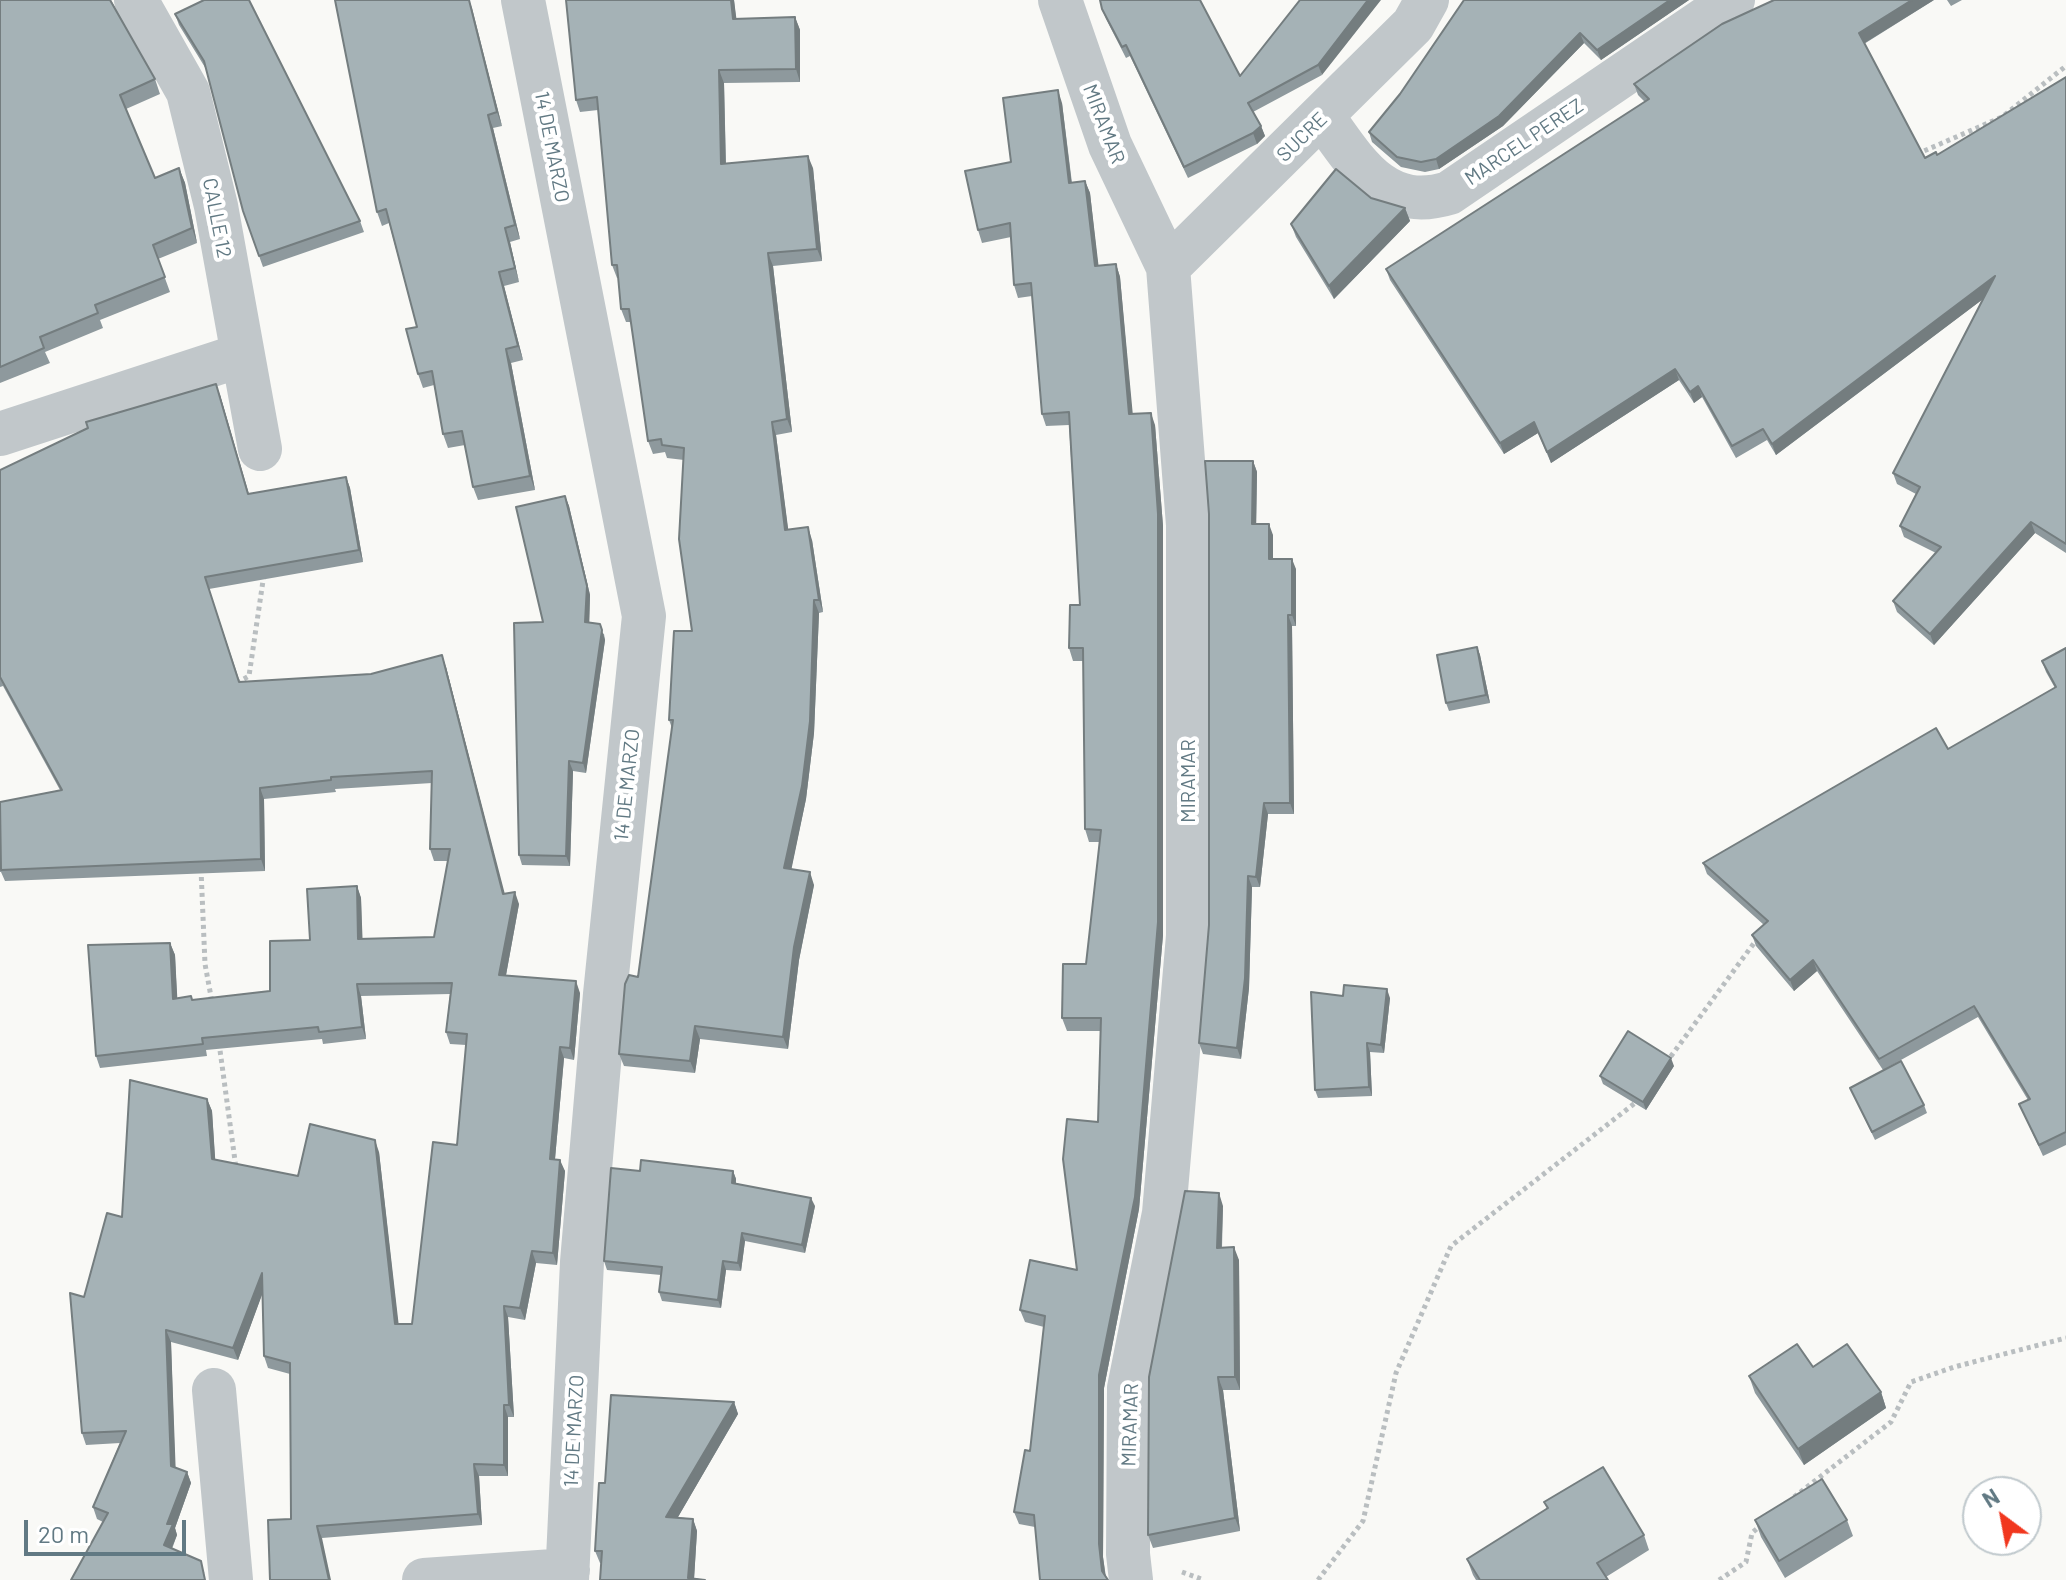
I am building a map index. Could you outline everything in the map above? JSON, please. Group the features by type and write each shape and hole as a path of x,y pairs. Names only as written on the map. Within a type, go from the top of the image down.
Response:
{"street":[{"name":"CALLE 12","path":"136,0 188,92 216,206 260,449"},
{"name":"14 DE MARZO","path":"523,0 644,616 583,1246 567,1575"},
{"name":"MIRAMAR","path":"1060,0 1110,145 1168,267 1188,525 1188,936 1164,1213 1129,1388 1128,1554 1131,1580"},
{"name":"SUCRE","path":"1168,267 1413,25 1427,0"},
{"name":"MARCEL PEREZ","path":"1323,117 1360,169 1382,186 1405,197 1432,198 1449,193 1733,0"},
{"path":"0,434 50,415 242,355"},
{"path":"214,1390 231,1580"},
{"path":"424,1580 567,1575"}],"path":[{"path":"1904,159 2002,117 2066,66"},
{"path":"236,684 249,676 263,567"},
{"path":"201,858 205,964 213,1008"},
{"path":"1665,1065 1766,928"},
{"path":"218,1037 237,1174"},
{"path":"1318,1580 1363,1521 1396,1373 1451,1246 1639,1101 1647,1089"},
{"path":"1787,1503 1891,1422 1911,1382 1954,1367 2066,1338"},
{"path":"1719,1580 1746,1562 1752,1533 1763,1523"}],"building":[{"path":"0,0 110,0 155,79 120,95 155,178 179,168 192,228 153,245 165,277 95,305 98,313 40,337 44,348 0,367"},
{"path":"204,0 249,0 360,221 259,256 243,211 204,61 175,14"},
{"path":"335,0 469,0 497,112 488,115 515,225 505,228 515,268 499,272 518,346 506,349 530,476 473,487 462,431 443,434 432,371 418,374 406,329 417,327 386,209 377,212"},
{"path":"566,0 731,0 733,19 795,17 796,69 719,70 721,164 808,156 817,249 768,253 787,419 772,422 785,530 808,527 819,600 814,600 810,721 802,786 784,868 810,872 794,947 783,1037 695,1026 690,1061 619,1054 625,984 629,975 638,977 673,720 669,720 674,631 692,631 679,539 684,448 662,445 661,439 648,441 629,309 621,309 617,265 612,265 597,97 576,100"},
{"path":"1100,0 1200,0 1240,76 1300,0 1368,0 1318,65 1248,103 1261,126 1253,133 1184,167 1126,45 1122,47"},
{"path":"1464,0 1670,0 1597,50 1580,33 1499,116 1436,159 1421,162 1397,157 1369,132 1400,94"},
{"path":"1774,0 1912,0 1859,33 1925,158 1936,152 1937,155 2066,77 2066,544 2031,522 1930,634 1893,601 1941,547 1900,526 1920,487 1893,473 1995,276 1772,444 1763,429 1732,446 1698,386 1690,392 1675,369 1547,452 1534,422 1500,443 1386,269 1649,99 1634,84 1722,24"},
{"path":"1058,90 1069,183 1085,181 1095,266 1116,264 1129,414 1151,413 1158,514 1158,922 1135,1197 1099,1375 1099,1544 1102,1571 1108,1580 1040,1580 1034,1515 1014,1512 1025,1450 1030,1451 1045,1316 1020,1310 1030,1260 1077,1270 1063,1159 1067,1119 1098,1122 1101,1018 1062,1018 1063,964 1086,964 1101,830 1085,829 1083,648 1069,648 1070,605 1080,605 1069,412 1042,414 1031,283 1014,285 1010,223 978,230 965,171 1011,162 1003,98"},
{"path":"1336,169 1371,198 1405,208 1329,286 1291,224"},
{"path":"216,384 248,494 346,477 359,550 205,577 239,682 371,674 442,655 503,894 515,892 499,975 576,981 570,1048 560,1047 550,1159 560,1160 553,1253 532,1251 520,1308 504,1306 509,1405 504,1405 504,1465 474,1464 478,1514 317,1526 329,1580 270,1580 268,1520 291,1519 290,1363 264,1356 262,1273 233,1348 166,1330 171,1466 187,1472 167,1524 173,1524 164,1545 201,1561 205,1580 71,1580 108,1513 93,1507 126,1431 82,1433 70,1293 84,1297 107,1213 122,1217 130,1080 207,1099 212,1159 298,1176 310,1124 375,1140 395,1324 412,1324 433,1142 457,1145 467,1034 446,1032 452,983 357,984 362,1027 319,1032 318,1027 202,1038 203,1044 96,1056 88,945 170,943 173,999 191,996 192,1000 270,991 270,941 310,940 307,889 357,886 358,939 434,937 450,849 430,849 432,771 331,777 331,780 260,788 261,859 1,870 0,802 62,790 0,677 0,470 88,428 86,422"},
{"path":"1205,461 1253,461 1252,524 1269,524 1269,559 1292,559 1292,615 1288,615 1290,803 1264,803 1256,877 1248,876 1245,978 1237,1048 1199,1043 1209,925 1209,514"},
{"path":"565,496 587,586 585,622 600,624 602,630 583,763 569,761 566,856 519,855 514,623 543,622 516,507"},
{"path":"1477,647 1486,695 1446,703 1437,655"},
{"path":"2066,648 2066,1132 2039,1145 2019,1104 2030,1099 1974,1006 1879,1059 1813,960 1790,980 1752,935 1768,921 1703,863 1936,728 1948,749 2056,687 2042,661"},
{"path":"1344,985 1387,989 1381,1045 1367,1043 1369,1087 1315,1090 1311,992 1343,996"},
{"path":"1628,1031 1671,1058 1643,1102 1600,1076"},
{"path":"1901,1061 1924,1105 1872,1132 1850,1088"},
{"path":"641,1160 733,1171 732,1183 811,1198 802,1245 742,1233 738,1263 723,1261 718,1300 659,1292 662,1267 604,1261 611,1168 640,1171"},
{"path":"1185,1191 1219,1193 1217,1248 1234,1247 1235,1377 1218,1377 1235,1518 1148,1535 1149,1377"},
{"path":"1797,1344 1813,1367 1847,1344 1881,1392 1798,1449 1749,1376"},
{"path":"611,1395 734,1402 666,1517 693,1519 688,1578 705,1580 600,1580 602,1551 595,1551 599,1483 605,1483"},
{"path":"1603,1467 1644,1535 1597,1563 1608,1580 1480,1580 1467,1559 1548,1508 1544,1502"},
{"path":"1822,1479 1847,1520 1779,1561 1755,1520"}]}
